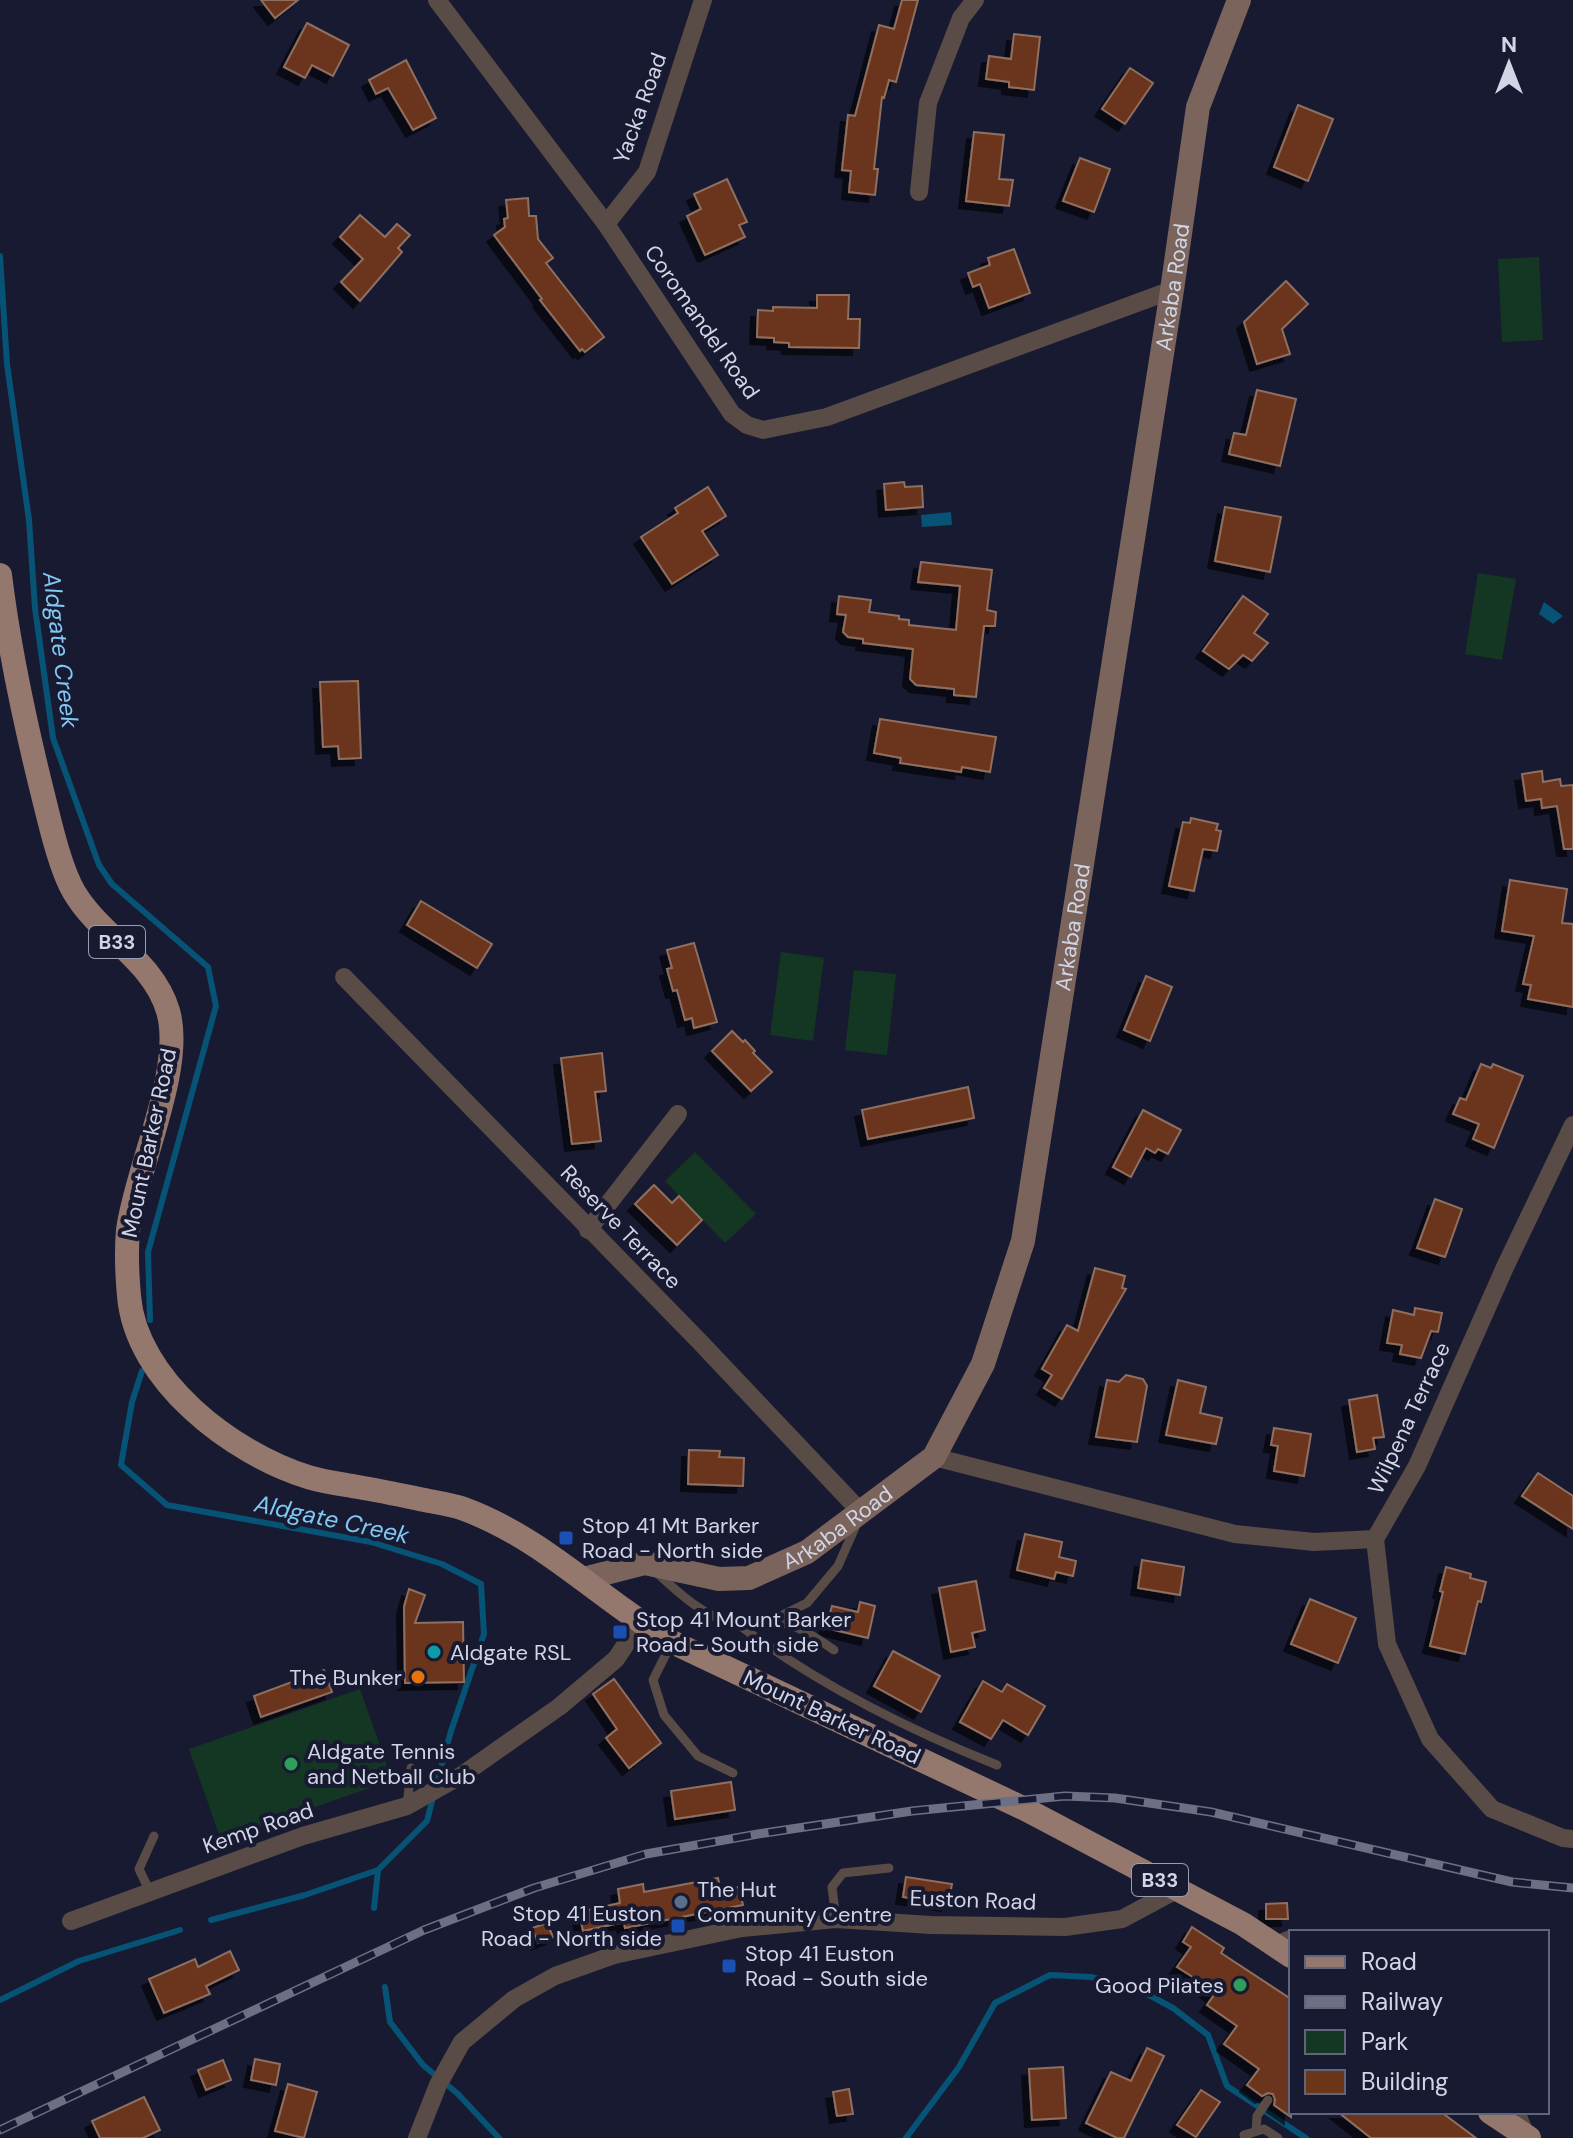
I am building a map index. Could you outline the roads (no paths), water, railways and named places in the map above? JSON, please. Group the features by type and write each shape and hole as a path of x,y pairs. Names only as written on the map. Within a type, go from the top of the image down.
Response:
{"main road":[{"name":"Mount Barker Road","path":"0,575 6,622 36,768 51,828 74,892 107,933 147,970 168,1010 172,1040 169,1069 139,1185 126,1266 130,1310 141,1346 165,1378 212,1428 277,1465 309,1478 464,1508 530,1542 640,1623 672,1642 1025,1809 1243,1924 1281,1938"},
{"path":"1493,2114 1531,2138"}],"street":[{"name":"Coromandel Road","path":"437,0 606,224 732,414 747,425 763,430 827,417 1172,290"},
{"name":"Yacka Road","path":"606,224 647,172 703,0"},
{"path":"919,192 928,103 961,18 975,0"},
{"name":"Arkaba Road","path":"583,1579 645,1563 719,1579 749,1578 807,1552 934,1457 983,1364 1023,1241 1198,107 1239,0"},
{"name":"Reserve Terrace","path":"344,977 861,1512"},
{"path":"588,1230 678,1114"},
{"name":"Wilpena Terrace","path":"1375,1539 1417,1466 1505,1267 1573,1125"},
{"path":"934,1457 1235,1534 1314,1542 1375,1539 1387,1644 1430,1739 1492,1809 1563,1838 1573,1839"},
{"name":"Kemp Road","path":"71,1921 303,1836 407,1806 462,1775 559,1707 616,1659 640,1623"},
{"name":"Euston Road","path":"417,2138 462,2042 514,1999 555,1976 614,1955 742,1928 836,1919 931,1925 1065,1927 1122,1919 1178,1889"}],"lane":[{"path":"739,1625 770,1621 807,1603 838,1566 861,1512"},
{"path":"645,1563 691,1603 739,1625 764,1644 829,1683 922,1733 997,1765"},
{"path":"770,1621 809,1632 834,1650"},
{"path":"672,1642 653,1680 664,1715 698,1756 733,1773"},
{"path":"407,1806 411,1768"},
{"path":"150,1892 139,1869 154,1836"},
{"path":"836,1919 832,1887 843,1873 889,1868"},
{"path":"1256,2131 1257,2116 1268,2100"},
{"path":"1522,2114 1531,2138"},
{"path":"1244,2135 1264,2129 1278,2138"}],"water":[{"path":"951,512 952,525 922,527 921,515"},
{"path":"1544,602 1563,616 1553,624 1539,614"}],"waterway":[{"name":"Aldgate Creek","path":"0,256 7,364 29,520 35,608 53,738 99,865 112,884 208,967 216,1006 148,1252 150,1320"},
{"name":"Aldgate Creek","path":"142,1371 132,1402 121,1465 167,1505 371,1542 442,1564 481,1584 484,1634 436,1786"},
{"name":"Aldgate Creek","path":"374,1908 378,1870 427,1821 433,1797"},
{"path":"211,1920 305,1895 378,1870"},
{"path":"0,2000 79,1961 180,1930"},
{"name":"Aldgate Creek","path":"906,2138 959,2067 995,2003 1050,1975 1091,1977 1136,1988 1173,2008 1208,2035 1227,2086 1306,2138"},
{"name":"Aldgate Creek","path":"385,1987 390,2022 423,2065 458,2094 499,2138"}],"railway":[{"path":"0,2130 424,1930 534,1888 646,1854 758,1834 912,1811 1065,1796 1115,1798 1211,1812 1512,1882 1573,1888"}],"place":[{"name":"Stop 41 Mt Barker Road - North side","path":"566,1538"},
{"name":"Stop 41 Mount Barker Road - South side","path":"620,1632"},
{"name":"Aldgate RSL","path":"434,1652"},
{"name":"The Bunker","path":"418,1677"},
{"name":"Aldgate Tennis and Netball Club","path":"291,1764"},
{"name":"The Hut Community Centre","path":"681,1902"},
{"name":"Stop 41 Euston Road - North side","path":"678,1926"},
{"name":"Stop 41 Euston Road - South side","path":"729,1966"},
{"name":"Good Pilates","path":"1240,1985"}]}
